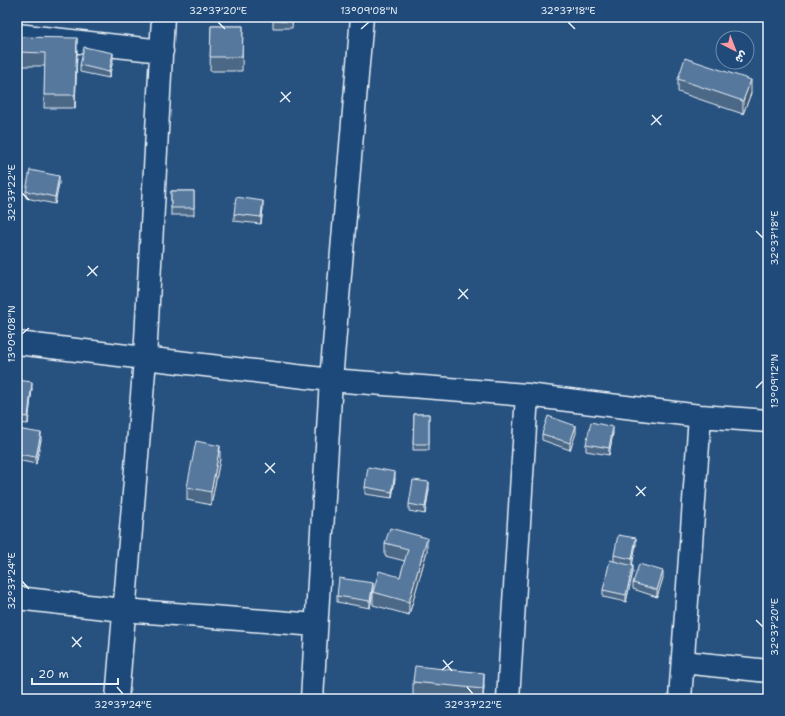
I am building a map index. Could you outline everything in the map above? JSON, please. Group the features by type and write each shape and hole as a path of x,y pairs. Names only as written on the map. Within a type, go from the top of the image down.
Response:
{"street":[{"path":"116,699 145,359 163,17"},
{"path":"312,699 331,380 362,17"},
{"path":"17,35 162,52"},
{"path":"17,343 331,380 527,395 700,416 768,422"},
{"path":"508,699 527,395"},
{"path":"680,699 700,416"},
{"path":"17,598 124,610 316,625"},
{"path":"683,662 768,671"}],"building":[{"path":"273,17 292,17 292,22 273,21"},
{"path":"211,26 243,26 242,57 210,57"},
{"path":"17,37 77,38 75,95 44,95 45,53 17,52"},
{"path":"84,47 113,53 109,72 80,65"},
{"path":"685,58 715,68 715,70 721,70 751,80 743,101 678,79"},
{"path":"30,170 59,176 55,197 26,191"},
{"path":"171,191 194,191 194,208 171,208"},
{"path":"236,197 263,201 261,217 234,214"},
{"path":"17,380 32,382 28,417 17,416"},
{"path":"414,414 429,414 429,444 413,444"},
{"path":"548,416 576,426 570,443 542,434"},
{"path":"591,422 613,427 609,448 586,444"},
{"path":"17,429 41,433 36,457 17,454"},
{"path":"196,441 220,446 211,492 187,487"},
{"path":"368,467 395,472 392,492 365,487"},
{"path":"413,480 429,482 425,507 409,504"},
{"path":"390,528 427,538 409,602 373,592 379,571 400,577 408,549 385,543"},
{"path":"618,535 636,538 632,559 614,555"},
{"path":"610,560 633,566 626,595 603,590"},
{"path":"639,564 663,571 657,590 633,583"},
{"path":"339,578 373,583 370,601 337,596"},
{"path":"415,666 484,673 483,689 413,682"}]}
